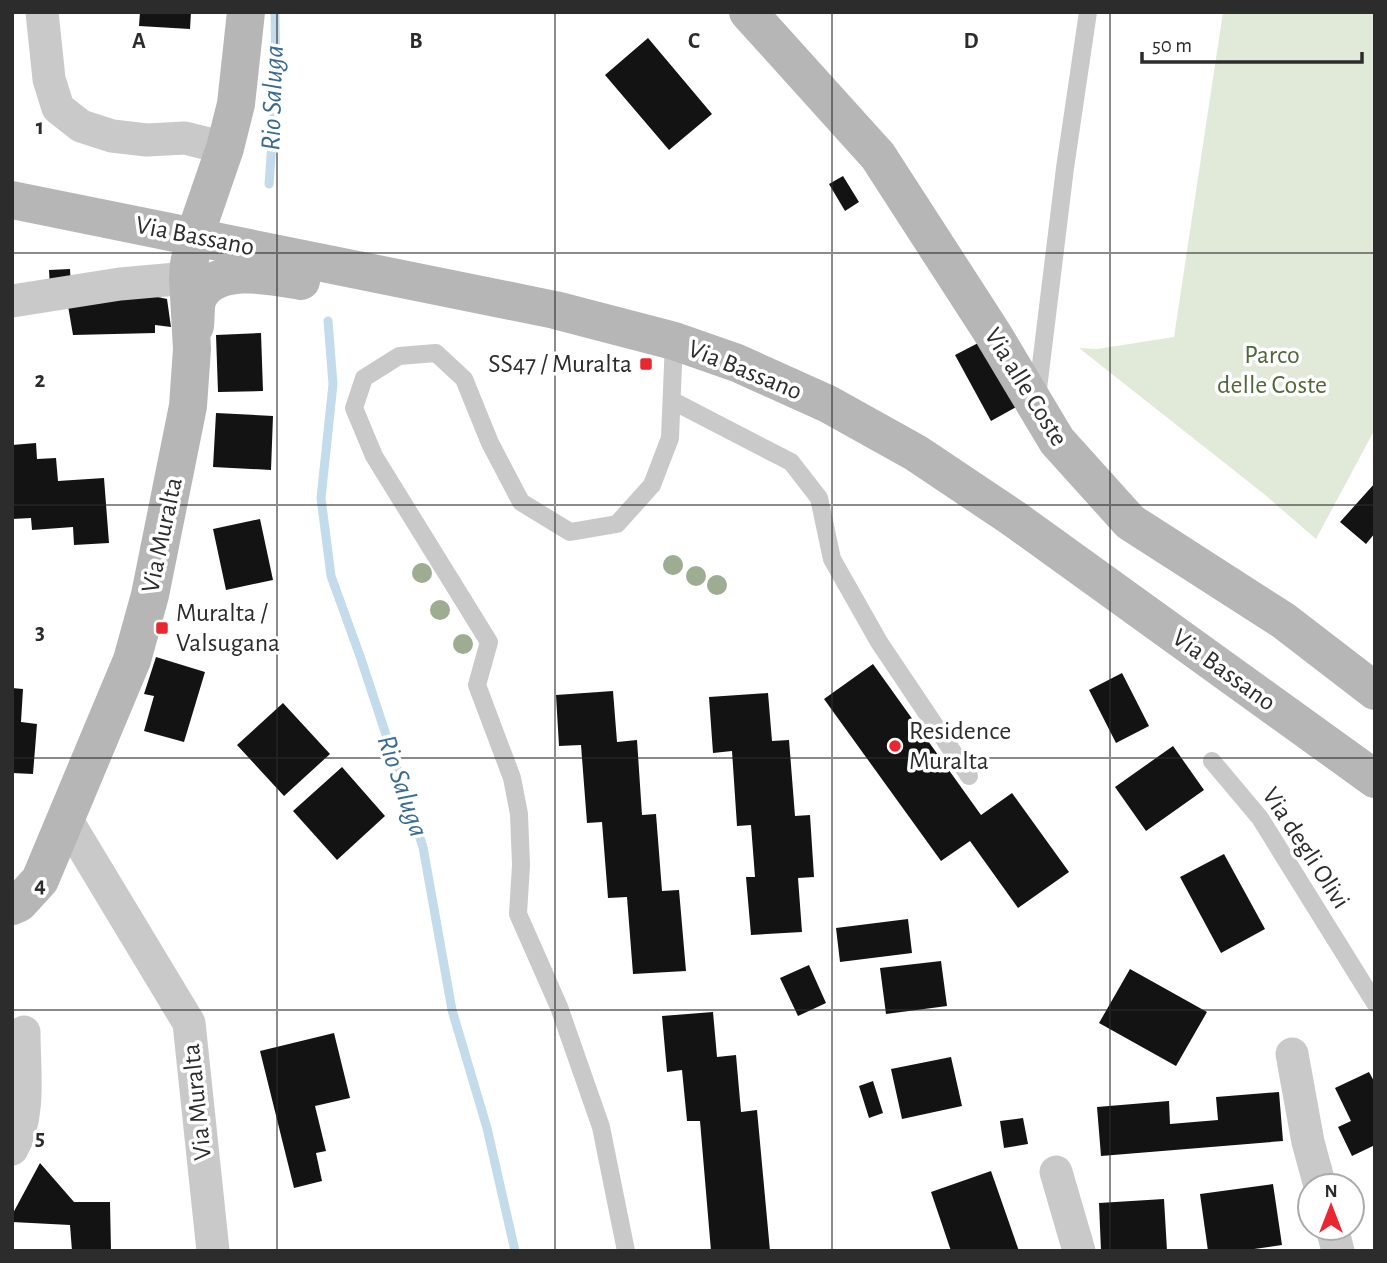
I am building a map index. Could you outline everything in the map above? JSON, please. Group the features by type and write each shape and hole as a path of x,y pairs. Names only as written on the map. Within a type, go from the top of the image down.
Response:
{"street":[{"path":"42,12 49,79 58,108 81,126 112,136 186,138 225,148"},
{"path":"195,235 225,148 240,82 246,12"},
{"name":"Via alle Coste","path":"748,12 878,156 993,334 1057,442 1130,522 1284,621 1375,691"},
{"name":"Via Bassano","path":"12,200 555,310 674,341 737,363 828,404 916,453 1013,518 1375,779"},
{"name":"Via Muralta","path":"12,906 19,903 40,880 132,660 150,595 188,406 192,349 188,278 195,235"},
{"path":"192,349 198,299 212,285 237,275 261,273 410,300 455,288"},
{"path":"12,301 120,284 188,278"},
{"name":"Via Muralta","path":"66,819 188,1023 213,1251"},
{"path":"12,1149 18,1139 24,1105 24,1032"},
{"path":"1292,1054 1316,1172"},
{"path":"1056,1172 1079,1251"}],"lane":[{"path":"1036,405 1065,168 1088,12"},
{"path":"626,1251 601,1127 559,1007 518,914 521,866 519,814 512,778 477,685 489,642 374,456 354,408 364,378 399,356 436,352 464,379 490,443 521,502 570,532 617,524 652,485 670,438 674,341"},
{"path":"673,401 791,463 819,498 832,559 879,642 969,776"},
{"name":"Via degli Olivi","path":"1212,761 1259,818 1375,1003"}],"green space":[{"name":"Parco delle Coste","path":"1223,12 1375,12 1375,429 1316,539 1264,494 1079,348 1097,349 1174,337"}],"building":[{"path":"140,12 191,12 190,29 139,26"},
{"path":"648,38 712,114 669,150 605,75"},
{"path":"843,176 859,202 845,211 829,184"},
{"path":"70,269 71,287 50,288 49,270"},
{"path":"144,294 167,299 171,327 155,325 155,333 73,335 67,300"},
{"path":"261,333 263,391 218,392 216,335"},
{"path":"984,340 1020,405 991,421 955,355"},
{"path":"216,413 273,416 271,470 213,467"},
{"path":"36,443 37,459 56,458 58,481 104,478 109,543 74,545 73,527 32,530 31,518 12,519 12,445"},
{"path":"1375,483 1375,533 1366,544 1340,522"},
{"path":"260,519 273,580 226,590 213,529"},
{"path":"156,657 205,672 184,742 144,731 154,696 144,694"},
{"name":"Residence Muralta","path":"873,664 981,815 1012,793 1069,872 1018,908 970,841 941,861 824,699"},
{"path":"1122,673 1149,726 1116,743 1089,690"},
{"path":"12,688 23,689 21,722 37,724 33,774 12,773"},
{"path":"613,691 617,742 637,740 642,815 656,814 662,891 679,890 686,971 633,974 627,897 608,898 602,822 587,823 581,745 559,746 556,695"},
{"path":"768,693 772,741 789,740 795,816 810,815 814,877 798,878 802,932 751,935 746,877 755,877 751,825 737,826 732,751 713,753 709,697"},
{"path":"283,703 330,754 284,796 237,745"},
{"path":"1173,746 1204,790 1146,831 1115,787"},
{"path":"342,767 385,816 337,860 293,811"},
{"path":"1224,854 1265,929 1221,953 1180,877"},
{"path":"908,919 912,953 840,962 836,928"},
{"path":"941,961 947,1006 886,1014 880,968"},
{"path":"809,965 826,1003 798,1016 780,978"},
{"path":"1130,969 1207,1012 1176,1066 1099,1023"},
{"path":"713,1012 717,1057 736,1055 741,1112 757,1110 770,1251 711,1251 700,1121 687,1121 682,1070 667,1072 662,1016"},
{"path":"334,1033 350,1098 315,1106 326,1151 316,1153 322,1181 294,1188 260,1051"},
{"path":"951,1057 962,1106 902,1119 891,1069"},
{"path":"1369,1072 1375,1083 1375,1145 1352,1156 1338,1127 1351,1121 1335,1088"},
{"path":"873,1081 883,1113 869,1118 859,1086"},
{"path":"1279,1092 1283,1141 1101,1156 1097,1107 1169,1101 1170,1124 1218,1120 1216,1097"},
{"path":"1023,1118 1028,1144 1004,1148 1000,1121"},
{"path":"40,1163 74,1202 110,1202 111,1251 72,1251 70,1225 12,1222 12,1215"},
{"path":"991,1171 1019,1251 951,1251 931,1192"},
{"path":"1273,1184 1282,1245 1240,1251 1208,1251 1200,1194"},
{"path":"1164,1199 1167,1251 1101,1251 1099,1203"}],"waterway":[{"name":"Rio Saluga","path":"269,184 276,86 275,12"},
{"name":"Rio Saluga","path":"328,321 333,384 321,498 331,576 423,847 452,1010 487,1128 515,1251"}],"place":[{"name":"SS47 / Muralta","path":"646,364"},
{"name":"Muralta / Valsugana","path":"162,628"},
{"name":"Residence Muralta","path":"895,746"}]}
